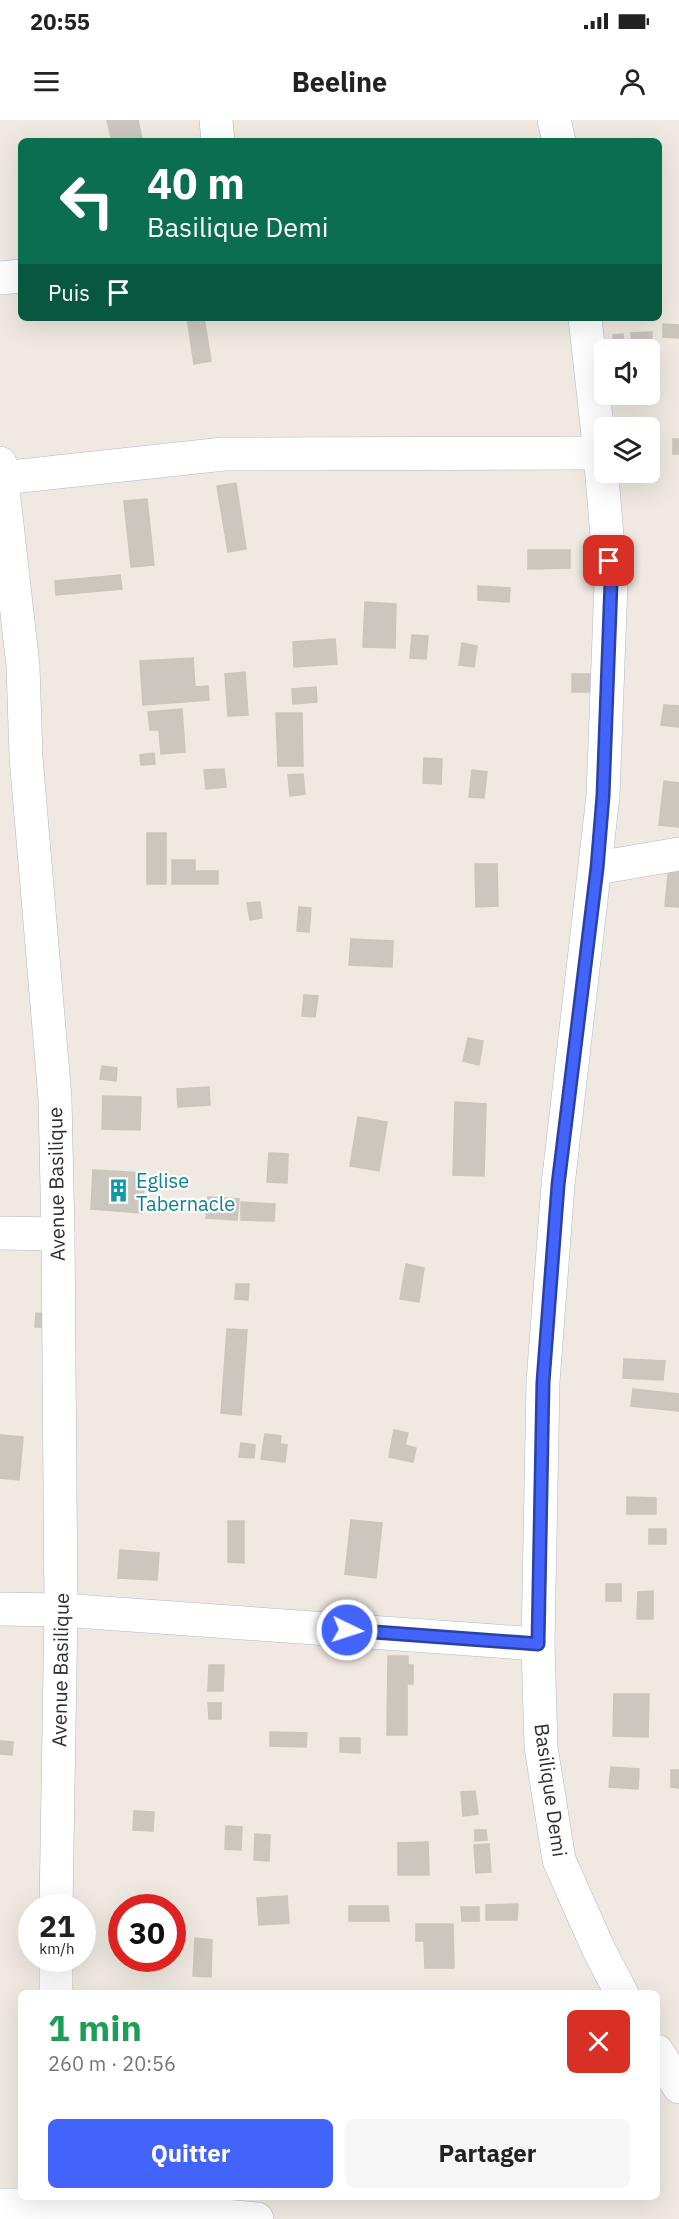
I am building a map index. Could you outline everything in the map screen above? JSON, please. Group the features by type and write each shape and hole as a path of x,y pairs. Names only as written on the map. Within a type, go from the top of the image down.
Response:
{"street":[{"path":"216,120 218,138"},
{"path":"554,120 558,138"},
{"path":"0,278 18,276"},
{"name":"Basilique Demi","path":"585,321 596,417"},
{"path":"1,470 224,454 594,453"},
{"name":"Avenue Basilique","path":"1,470 11,666 26,757 55,1099 61,1610 56,1894"},
{"name":"Basilique Demi","path":"603,483 611,583 603,796 597,868 558,1185 543,1382 538,1644 541,1747 560,1860 599,1950 620,1990"},
{"path":"597,868 679,854"},
{"path":"0,1233 58,1234"},
{"path":"0,1609 61,1610 538,1644"},
{"path":"56,1972 57,1990"},
{"path":"660,2055 679,2087"},
{"path":"0,2205 52,2207 102,2205 257,2219"}],"building":[{"path":"107,120 138,120 142,138 111,138"},
{"path":"187,321 204,321 211,361 194,364"},
{"path":"663,324 679,325 679,338 663,337"},
{"path":"652,332 652,339 631,339 631,333"},
{"path":"623,334 623,339 613,339 613,335"},
{"path":"673,439 679,439 679,454 673,454"},
{"path":"236,483 246,549 228,552 217,486"},
{"path":"147,499 154,565 131,567 124,501"},
{"path":"528,550 570,550 570,568 528,569"},
{"path":"120,575 122,589 56,595 55,581"},
{"path":"478,586 510,588 509,602 478,600"},
{"path":"365,602 396,604 395,648 363,647"},
{"path":"412,635 428,636 426,659 410,658"},
{"path":"335,639 337,664 294,667 293,642"},
{"path":"462,643 477,646 474,667 459,665"},
{"path":"193,658 195,687 208,686 209,700 143,705 140,661"},
{"path":"245,672 248,715 228,716 225,674"},
{"path":"572,674 590,674 590,692 572,692"},
{"path":"316,687 317,702 293,704 292,689"},
{"path":"664,705 679,706 679,727 661,725"},
{"path":"182,709 185,752 161,754 159,730 150,730 148,712"},
{"path":"276,713 302,713 303,766 278,766"},
{"path":"154,753 155,764 141,765 140,755"},
{"path":"424,758 442,759 441,784 423,783"},
{"path":"224,769 226,787 206,789 204,770"},
{"path":"472,770 487,772 484,798 469,797"},
{"path":"303,774 305,794 290,796 288,775"},
{"path":"664,781 679,783 679,827 659,825"},
{"path":"147,833 166,833 166,884 147,884"},
{"path":"172,860 195,860 195,871 218,871 218,884 172,884"},
{"path":"475,864 497,864 498,906 476,907"},
{"path":"669,866 679,867 679,907 665,906"},
{"path":"260,902 262,918 250,920 247,903"},
{"path":"299,907 311,908 309,932 297,931"},
{"path":"351,939 393,941 392,967 349,965"},
{"path":"304,995 318,996 315,1017 302,1016"},
{"path":"468,1038 483,1041 479,1065 463,1061"},
{"path":"102,1066 117,1068 116,1081 100,1079"},
{"path":"209,1087 210,1105 178,1107 177,1089"},
{"path":"103,1096 141,1097 140,1130 102,1129"},
{"path":"455,1102 486,1104 484,1176 453,1175"},
{"path":"358,1117 387,1122 379,1171 350,1166"},
{"path":"269,1153 288,1154 287,1183 267,1182"},
{"name":"Eglise Tabernacle","path":"93,1170 145,1173 142,1213 91,1209"},
{"path":"208,1197 239,1199 237,1220 206,1218"},
{"path":"241,1202 275,1204 274,1221 241,1220"},
{"path":"406,1264 424,1268 419,1302 400,1299"},
{"path":"236,1284 249,1284 248,1300 235,1299"},
{"path":"36,1313 47,1314 46,1327 35,1327"},
{"path":"227,1329 247,1330 241,1415 221,1413"},
{"path":"624,1359 665,1361 663,1380 623,1378"},
{"path":"633,1389 679,1394 679,1411 631,1406"},
{"path":"394,1430 408,1433 405,1445 416,1448 413,1462 389,1457"},
{"path":"265,1434 281,1436 280,1444 287,1445 285,1462 261,1459"},
{"path":"0,1435 23,1437 19,1480 0,1478"},
{"path":"241,1443 255,1445 254,1458 239,1457"},
{"path":"627,1497 656,1498 656,1514 627,1514"},
{"path":"351,1520 382,1523 376,1578 345,1574"},
{"path":"228,1521 244,1521 244,1563 228,1562"},
{"path":"649,1529 666,1529 666,1544 649,1544"},
{"path":"120,1550 159,1553 157,1580 118,1578"},
{"path":"606,1584 621,1584 621,1601 606,1601"},
{"path":"653,1591 653,1619 637,1619 638,1592"},
{"path":"388,1656 408,1656 408,1665 413,1665 413,1684 407,1684 407,1735 387,1735"},
{"path":"209,1665 224,1665 223,1691 208,1691"},
{"path":"614,1694 649,1694 648,1737 613,1736"},
{"path":"208,1703 221,1703 221,1719 209,1719"},
{"path":"270,1732 307,1733 306,1747 270,1746"},
{"path":"340,1738 360,1738 360,1753 340,1752"},
{"path":"0,1741 13,1742 12,1755 0,1754"},
{"path":"611,1767 639,1769 638,1789 609,1787"},
{"path":"671,1770 679,1770 679,1788 671,1787"},
{"path":"475,1791 478,1814 463,1816 461,1792"},
{"path":"134,1811 154,1812 153,1831 133,1830"},
{"path":"226,1826 242,1827 241,1850 225,1849"},
{"path":"475,1830 486,1830 487,1840 475,1841"},
{"path":"255,1834 270,1835 269,1861 254,1860"},
{"path":"428,1842 429,1875 398,1875 398,1843"},
{"path":"489,1844 491,1872 476,1873 474,1845"},
{"path":"287,1896 289,1923 259,1925 257,1898"},
{"path":"518,1904 517,1920 486,1920 486,1905"},
{"path":"349,1906 388,1906 389,1921 349,1921"},
{"path":"461,1907 479,1907 479,1921 462,1921"},
{"path":"416,1924 453,1924 454,1968 425,1968 424,1941 416,1941"},
{"path":"195,1938 212,1940 211,1977 193,1976"}],"place":[{"name":"Eglise Tabernacle","path":"118,1191"}],"route":[{"path":"347,1630 538,1644 543,1382 558,1185 597,868 603,796 611,583 609,561"}]}
